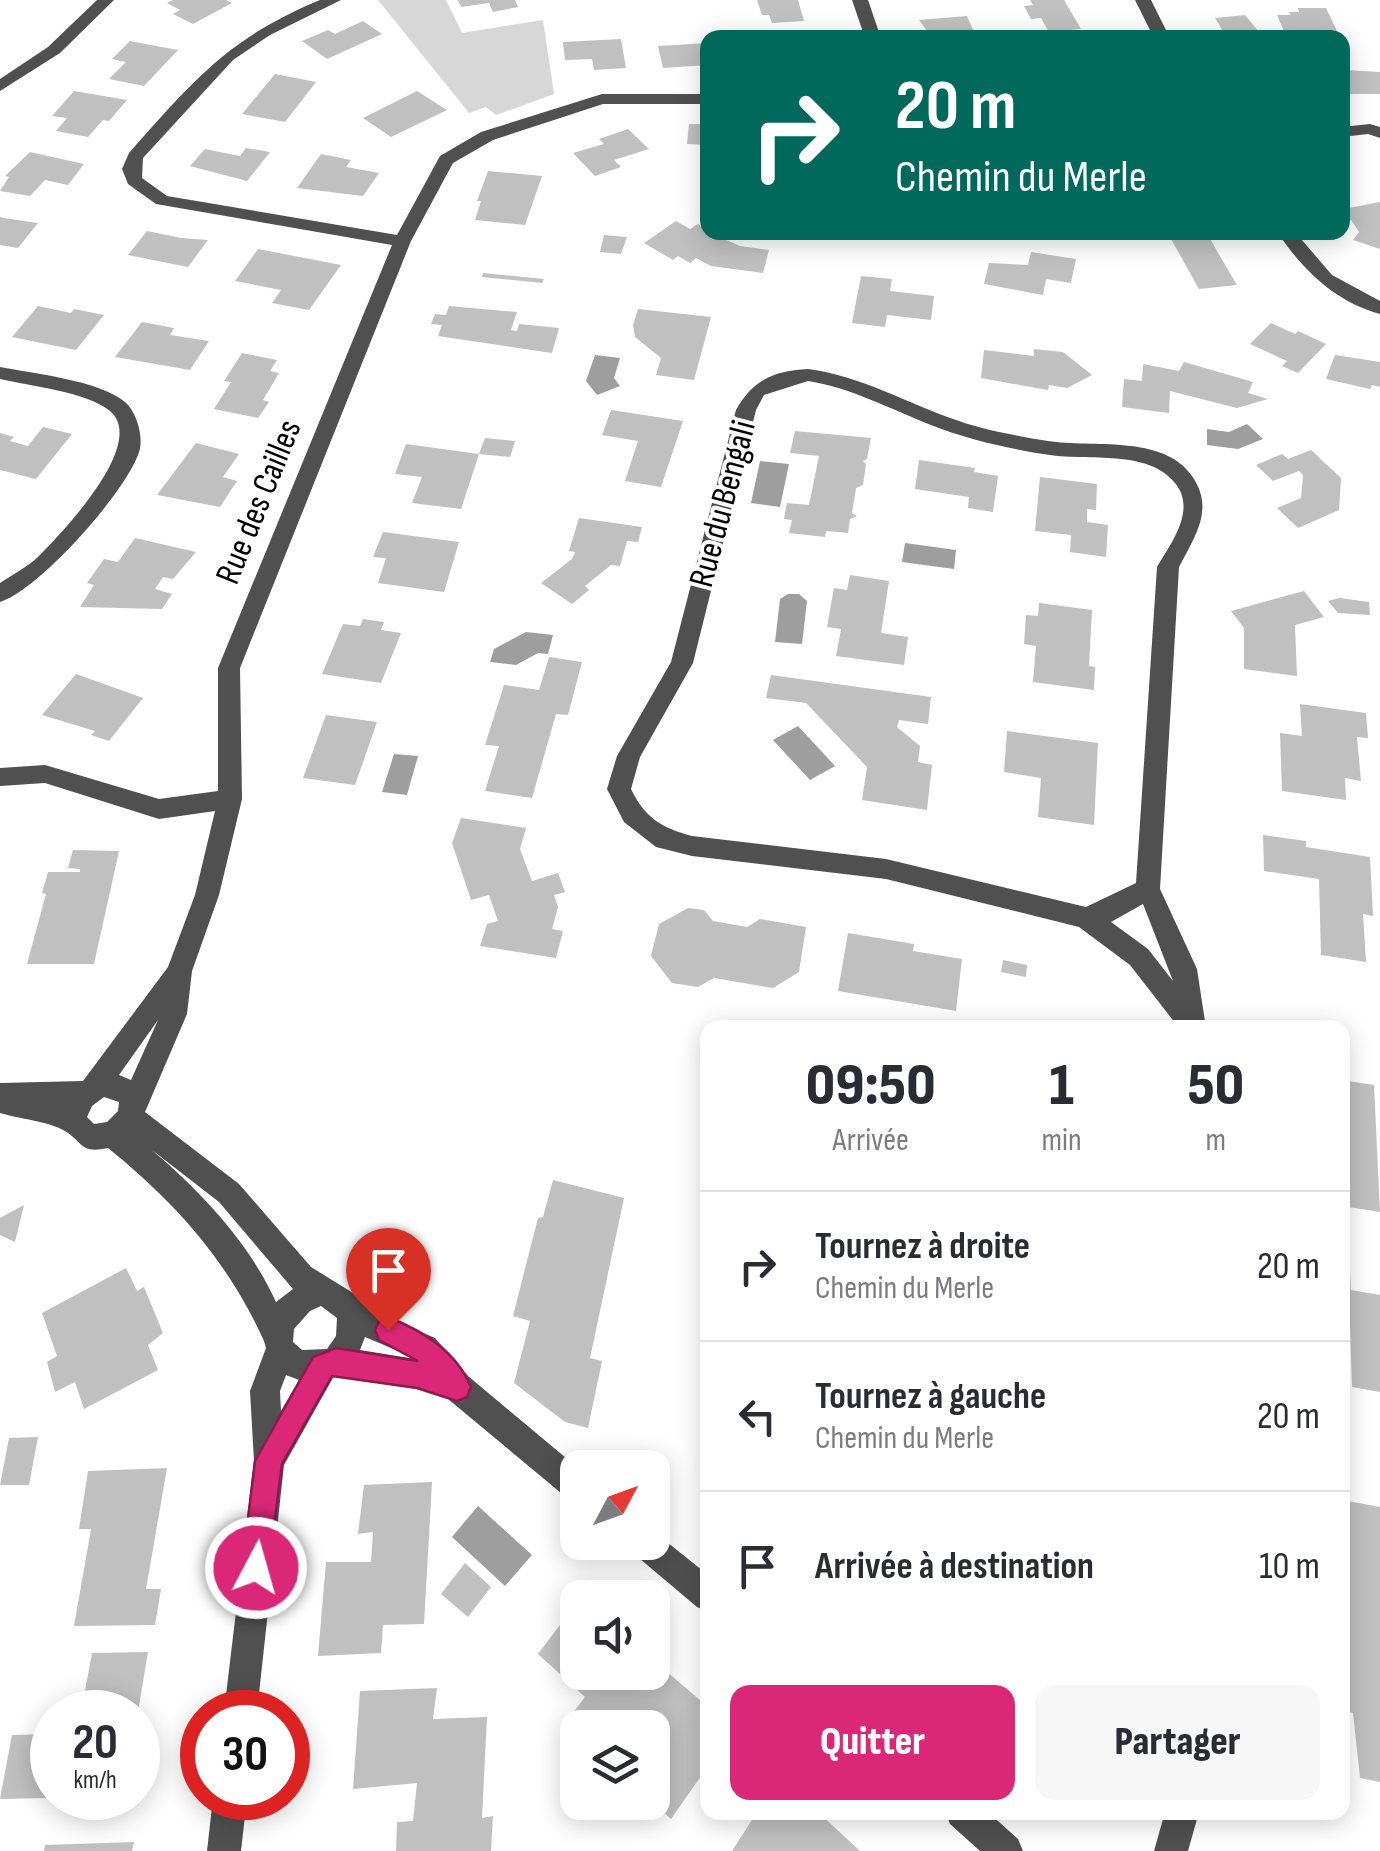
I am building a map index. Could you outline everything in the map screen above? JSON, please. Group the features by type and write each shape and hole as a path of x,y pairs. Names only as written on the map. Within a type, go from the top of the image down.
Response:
{"street":[{"path":"0,86 54,50 106,0"},
{"path":"333,0 280,23 244,44 218,66 135,156 131,169 134,180 162,200 402,241"},
{"path":"860,0 870,30"},
{"path":"1142,0 1158,30"},
{"name":"Rue des Cailles","path":"126,1119 174,1014 179,971 207,895 230,799 229,668 402,241 446,160 487,136 602,100 700,98"},
{"path":"1350,131 1370,130 1380,134"},
{"path":"1291,240 1307,264 1330,285 1380,308"},
{"path":"0,373 93,394 120,408 130,427 130,451 99,500 43,565 0,594"},
{"name":"Rue du Bengali","path":"1188,1020 1138,957 1086,918 886,868 656,838 632,815 619,789 629,756 682,663 746,410 758,391 804,374 841,381 952,426 998,438 1064,451 1128,453 1154,460 1184,483 1194,498 1192,519 1168,567 1148,889 1184,969 1192,1020"},
{"path":"0,777 45,774 158,808 230,799"},
{"path":"1086,918 1106,912 1148,889"},
{"name":"Rue des Cailles","path":"83,1102 179,971"},
{"path":"0,1098 83,1102 104,1085 124,1088 126,1119 254,1281 290,1363 304,1368 329,1364 417,1374 457,1387"},
{"path":"83,1102 88,1137 126,1119"},
{"path":"126,1119 230,1193 300,1277 321,1292 333,1295 367,1323 425,1348 457,1387 560,1471"},
{"path":"243,1690 269,1461 265,1391 279,1344 280,1320 290,1305 321,1292"},
{"path":"269,1461 329,1364 352,1337 355,1324 351,1311"},
{"path":"665,1560 700,1589"},
{"path":"224,1851 228,1820"},
{"path":"971,1820 1006,1851"},
{"path":"1172,1851 1180,1820"}],"shaded area":[{"path":"378,0 446,0 462,33 543,20 554,94 496,115 486,107 469,113"},
{"path":"595,355 620,358 614,378 620,386 597,395 586,381"},
{"path":"1247,424 1263,439 1238,449 1207,445 1207,429 1229,432"},
{"path":"760,461 789,464 780,507 751,503"},
{"path":"905,543 956,550 954,569 902,562"},
{"path":"799,594 807,601 802,644 775,642 780,599"},
{"path":"526,632 553,635 548,654 538,653 516,665 490,662 494,649"},
{"path":"798,726 835,766 810,780 773,740"},
{"path":"394,754 418,756 407,795 382,792"},
{"path":"478,1506 532,1555 505,1586 452,1537"}],"building":[{"path":"458,0 515,0 518,7 493,12 489,3 461,7"},
{"path":"757,0 798,0 804,21 772,23 769,15 762,15"},
{"path":"1030,0 1064,0 1081,29 1048,30 1041,18 1031,19 1024,6 1033,5"},
{"path":"167,3 232,3 193,24 173,14 180,10"},
{"path":"1298,8 1326,8 1337,30 1284,30 1277,15 1299,12"},
{"path":"1245,15 1257,30 1222,30 1215,18"},
{"path":"967,16 973,30 926,30 919,20"},
{"path":"363,21 382,34 327,59 302,41 328,30 335,34"},
{"path":"621,39 626,68 594,70 592,59 565,60 563,42"},
{"path":"130,41 178,50 144,86 109,79 126,62 112,59"},
{"path":"700,43 700,66 663,68 658,46"},
{"path":"1350,70 1380,72 1380,94 1350,94"},
{"path":"275,74 316,82 285,122 242,114"},
{"path":"74,91 127,100 88,137 56,131 67,118 52,116"},
{"path":"417,91 447,110 391,137 363,118"},
{"path":"689,124 700,124 700,145 687,144"},
{"path":"628,129 649,149 614,160 621,167 595,176 573,153 604,144 599,139"},
{"path":"246,148 270,152 247,181 190,166 205,149 240,156"},
{"path":"30,152 84,164 68,185 45,180 30,196 0,191 9,177 5,176"},
{"path":"321,154 351,160 346,167 379,173 363,196 297,188"},
{"path":"488,171 542,176 525,225 475,220"},
{"path":"1380,202 1380,249 1353,240 1359,232 1351,220 1350,208"},
{"path":"0,217 38,223 18,248 0,245"},
{"path":"676,221 690,229 698,224 700,240 726,240 769,250 763,273 711,266 696,258 690,263 678,256 673,260 644,243"},
{"path":"147,231 208,240 188,267 128,255"},
{"path":"604,235 627,237 621,254 600,252"},
{"path":"1172,240 1211,240 1237,285 1199,289"},
{"path":"258,249 341,265 309,310 272,303 281,290 235,281"},
{"path":"1031,252 1076,259 1071,283 1046,279 1043,295 984,284 989,263 1028,265"},
{"path":"483,273 544,279 542,283 482,277"},
{"path":"861,276 892,279 890,291 934,296 931,320 887,315 885,327 852,323"},
{"path":"38,306 104,315 76,350 12,337"},
{"path":"449,306 517,312 511,330 517,331 519,324 559,328 552,353 438,336 442,325 431,324 435,314 446,315"},
{"path":"638,309 711,317 694,380 656,375 661,358 635,337 633,325"},
{"path":"142,322 174,328 170,335 209,341 190,370 115,357"},
{"path":"1271,323 1326,344 1298,373 1282,366 1287,361 1250,344"},
{"path":"1034,349 1063,352 1092,375 1067,388 1049,385 1048,390 981,378 984,350 1034,356"},
{"path":"242,353 277,360 270,371 279,373 263,400 269,402 258,418 214,409 231,382 224,381"},
{"path":"1335,355 1380,362 1380,387 1372,385 1370,389 1326,379"},
{"path":"1184,362 1253,382 1248,393 1268,399 1237,408 1170,391 1169,413 1122,407 1124,379 1142,381 1143,364 1179,371"},
{"path":"611,410 683,421 661,487 625,481 638,441 602,435"},
{"path":"43,427 72,434 36,479 0,470 0,433 14,437 10,441 28,446"},
{"path":"795,431 871,438 867,459 863,461 863,485 856,488 852,513 857,516 850,519 848,533 826,531 825,537 789,533 792,520 784,519 787,503 809,505 819,456 790,453"},
{"path":"485,438 515,441 510,457 479,454"},
{"path":"196,443 239,454 223,477 237,481 220,507 157,495"},
{"path":"406,444 479,454 461,509 412,503 422,477 395,474"},
{"path":"1311,450 1341,478 1339,510 1298,528 1277,508 1301,498 1303,475 1299,471 1273,481 1256,465 1282,454 1288,459"},
{"path":"919,460 975,468 974,472 998,476 993,512 968,508 969,497 915,489"},
{"path":"1040,477 1097,484 1096,510 1087,509 1087,522 1108,525 1106,557 1070,552 1071,535 1035,531"},
{"path":"579,518 642,527 638,542 627,541 620,566 611,565 585,586 589,590 572,604 541,583 572,559 575,552 569,551"},
{"path":"383,532 459,542 444,592 378,583 386,558 373,557"},
{"path":"135,538 196,552 173,579 163,577 155,589 172,594 162,609 80,607 94,585 87,583 104,559 118,562"},
{"path":"850,575 889,581 881,633 908,637 904,665 836,656 841,629 827,627 834,588 847,590"},
{"path":"1304,591 1324,617 1295,625 1297,676 1244,669 1244,628 1231,611"},
{"path":"1340,598 1369,602 1370,615 1338,613 1328,601"},
{"path":"1039,603 1092,610 1089,666 1095,667 1094,690 1033,682 1036,646 1024,644 1026,615 1038,616"},
{"path":"363,619 384,622 381,630 401,633 381,683 322,674 343,624 360,626"},
{"path":"549,657 582,662 568,715 556,714 532,798 485,791 499,746 485,745 504,685 539,690"},
{"path":"76,674 143,698 109,741 91,735 95,731 42,715"},
{"path":"771,675 931,697 928,724 899,720 897,727 920,746 918,762 932,765 927,810 862,800 867,767 806,703 766,698"},
{"path":"1300,704 1366,713 1368,738 1357,737 1361,781 1345,778 1346,800 1282,791 1280,733 1302,736"},
{"path":"326,715 377,722 355,785 303,778"},
{"path":"1007,731 1098,743 1094,825 1038,817 1041,778 1004,772"},
{"path":"461,818 526,828 520,849 532,881 558,873 565,892 554,895 558,907 552,929 563,931 556,958 480,946 487,924 498,921 489,895 471,900 452,843"},
{"path":"1263,835 1306,841 1306,847 1370,857 1373,916 1363,914 1366,962 1321,955 1319,879 1264,871"},
{"path":"73,850 119,851 94,964 27,964 48,872 80,872 68,868"},
{"path":"688,908 704,910 713,921 747,927 760,919 806,927 799,972 773,988 714,978 698,987 672,983 651,956 659,924"},
{"path":"848,933 914,944 913,951 962,959 956,1011 838,991"},
{"path":"1003,960 1027,965 1026,977 1001,972"},
{"path":"1350,1081 1374,1085 1380,1212 1350,1207"},
{"path":"553,1180 624,1198 590,1358 602,1361 588,1428 565,1422 514,1383 530,1321 513,1316 538,1218 543,1217"},
{"path":"24,1205 15,1242 0,1235 0,1218"},
{"path":"126,1268 137,1291 144,1287 163,1333 148,1345 158,1370 84,1409 75,1382 55,1392 47,1362 57,1356 42,1313"},
{"path":"1350,1271 1351,1290 1380,1295 1380,1392 1352,1387"},
{"path":"38,1437 29,1485 0,1485 9,1438"},
{"path":"167,1468 146,1589 161,1589 155,1625 74,1626 91,1529 79,1529 88,1471"},
{"path":"432,1482 424,1624 383,1625 381,1653 318,1656 326,1562 371,1562 373,1532 358,1534 364,1485"},
{"path":"1350,1501 1380,1507 1380,1782 1360,1778 1353,1713"},
{"path":"465,1563 491,1587 468,1617 441,1594"},
{"path":"560,1625 560,1674 538,1654"},
{"path":"148,1652 142,1690 85,1690 92,1653"},
{"path":"670,1674 700,1700 700,1777 671,1819 670,1710 575,1710 585,1697 577,1690 670,1690"},
{"path":"437,1688 433,1719 487,1717 482,1818 493,1816 491,1851 396,1851 397,1822 413,1821 417,1783 353,1789 360,1691"},
{"path":"12,1735 30,1735 30,1798 0,1799"},
{"path":"752,1820 827,1820 860,1851 732,1851"},
{"path":"134,1842 132,1851 44,1851 45,1845"}],"route":[{"path":"256,1568 269,1461 323,1367 336,1361 417,1374 457,1387 425,1348 388,1330"}]}
